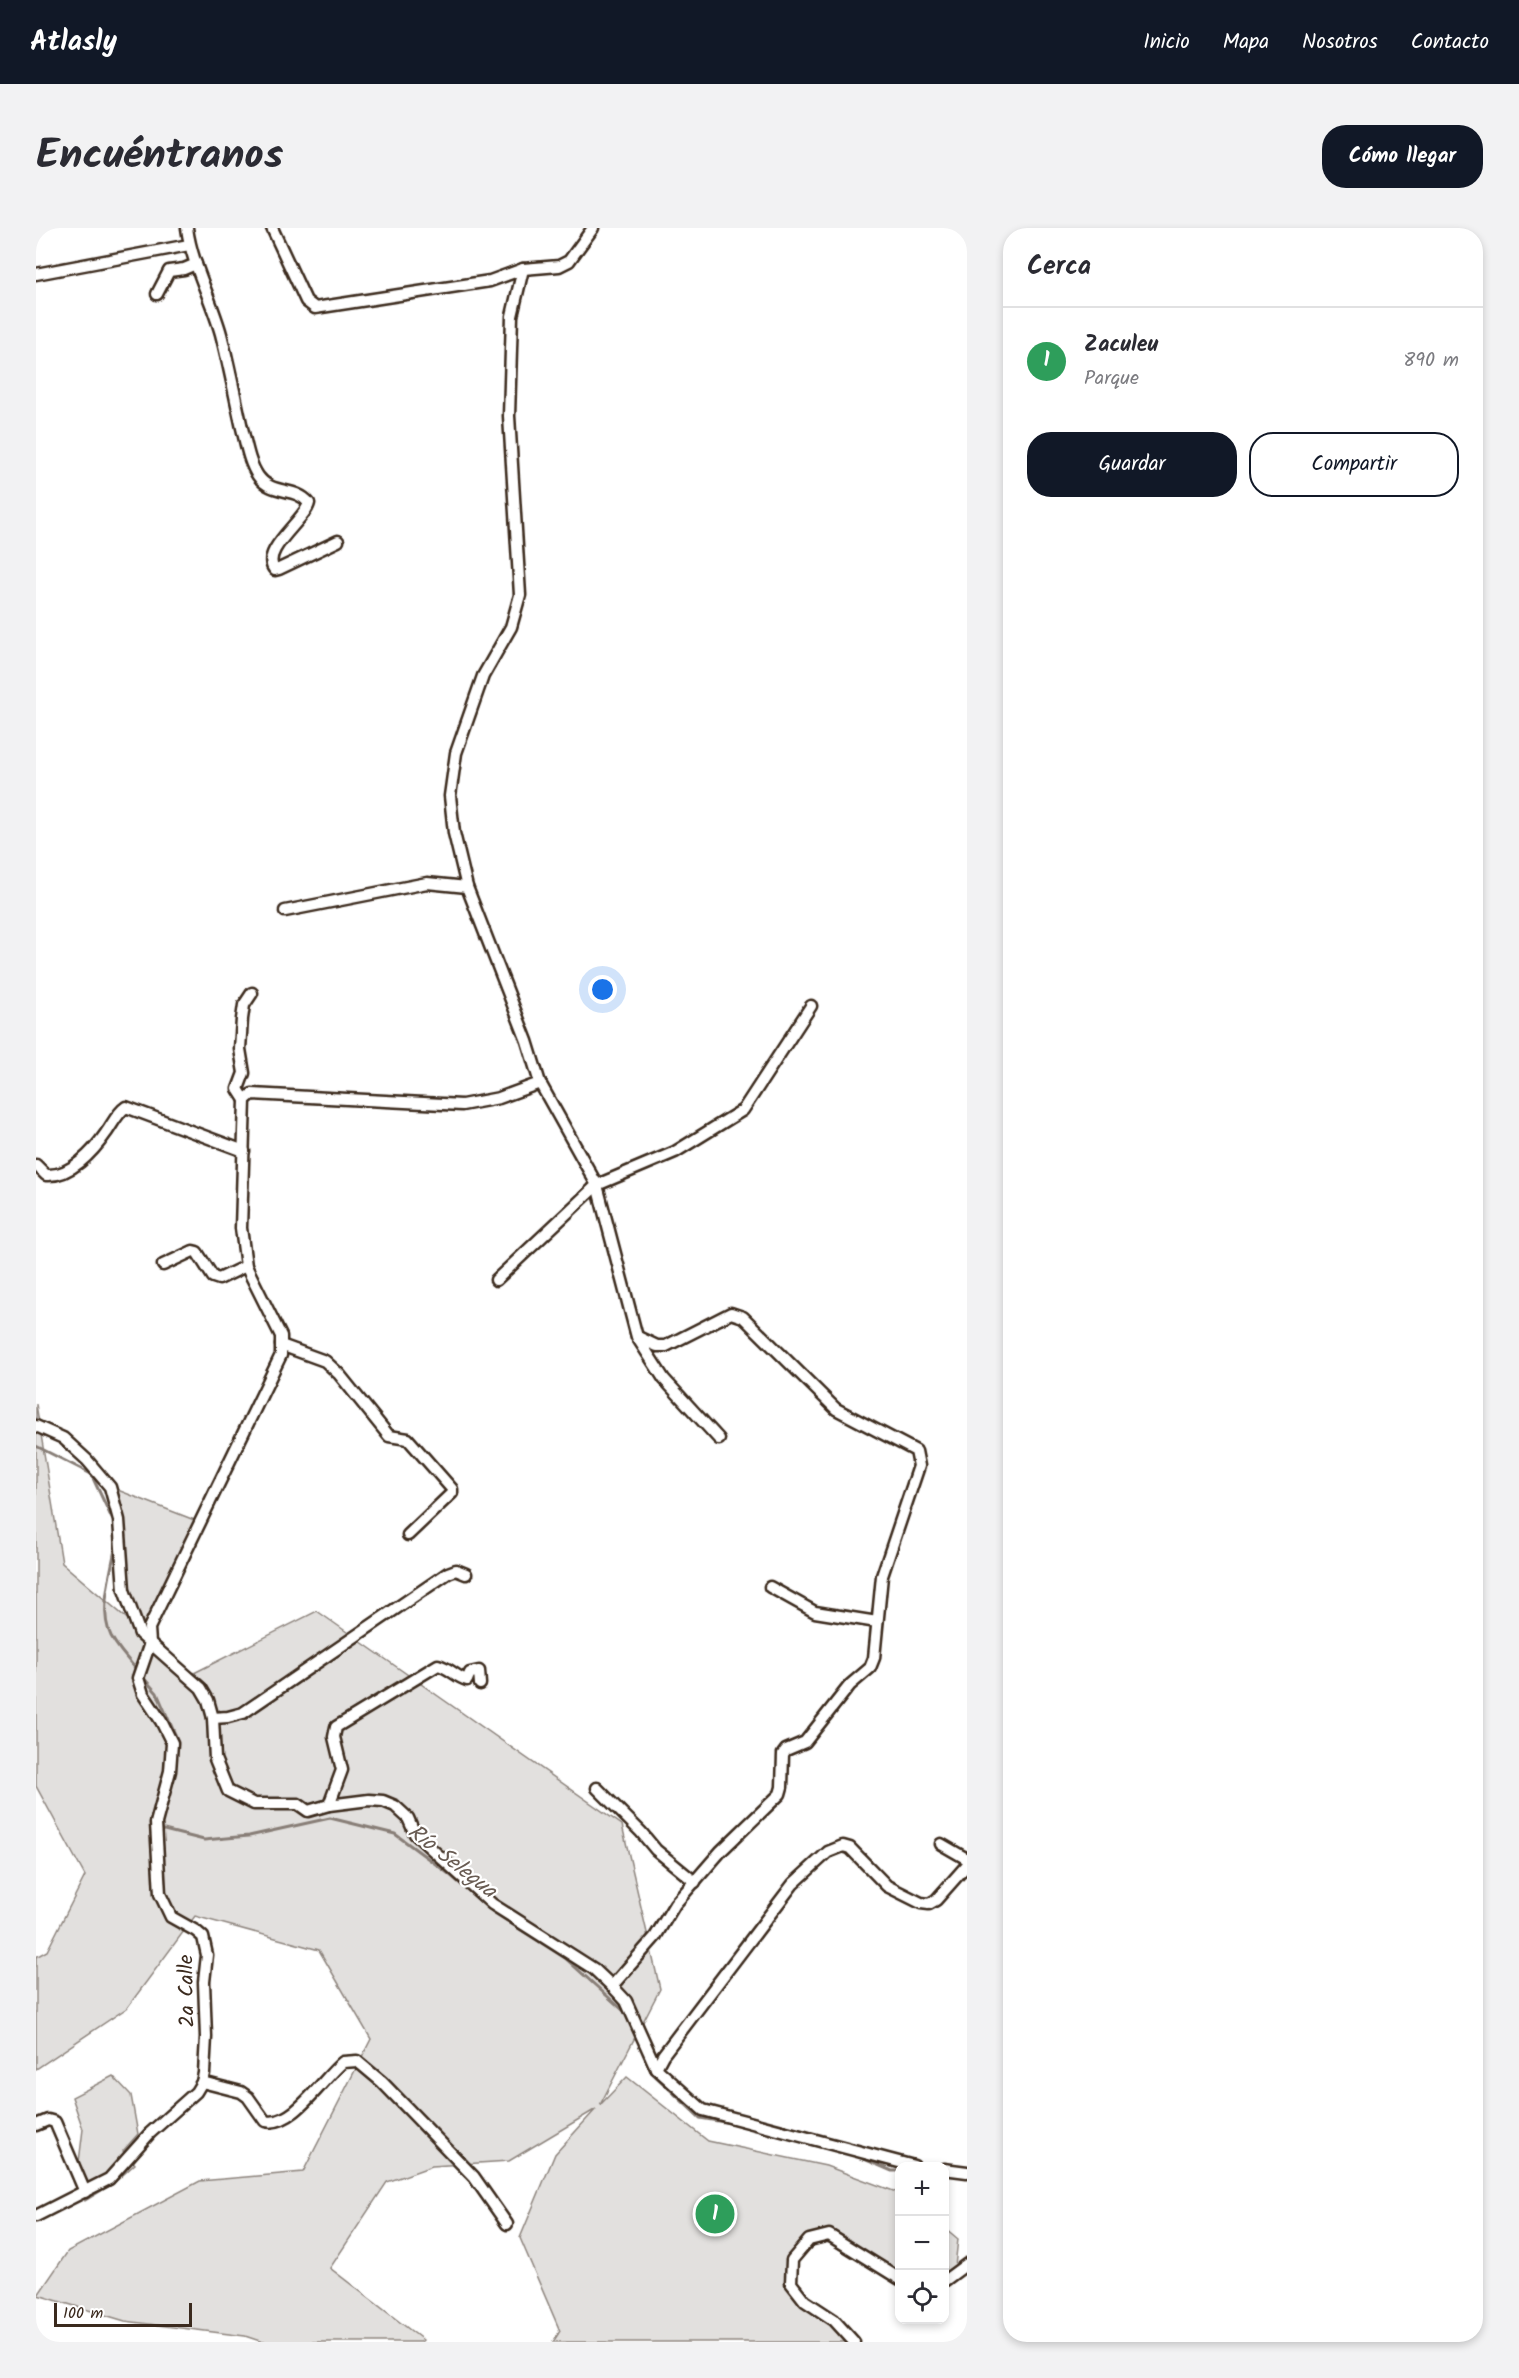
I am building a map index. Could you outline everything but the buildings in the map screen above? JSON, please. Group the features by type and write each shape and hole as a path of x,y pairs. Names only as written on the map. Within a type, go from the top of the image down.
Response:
{"street":[{"path":"187,228 189,245 220,333 248,454 258,476 270,488 291,492 309,503 308,511 292,525 280,542 270,561 271,566 275,570 279,569 338,541"},
{"path":"272,228 306,301 315,308 490,281 523,269 559,266 569,261 593,228"},
{"path":"36,274 189,245"},
{"path":"157,294 169,271 184,269 196,264"},
{"path":"523,269 512,316 509,416 520,595 510,627 483,676 456,753 450,796 454,833 467,887 527,1041 540,1083 597,1185 637,1336 664,1379 719,1438"},
{"path":"285,911 428,883 467,887"},
{"path":"252,993 244,1005 240,1049 244,1073 238,1089 245,1100 242,1228 246,1266 281,1336 281,1345 325,1361 339,1374 389,1436 408,1439 450,1486 452,1493 408,1535"},
{"path":"496,1280 597,1185 675,1152 743,1110 811,1006"},
{"path":"245,1100 252,1094 462,1105 500,1098 540,1083"},
{"path":"36,1165 46,1175 55,1176 69,1170 98,1144 126,1107 244,1151"},
{"path":"163,1265 194,1251 197,1252 213,1277 219,1279 246,1266"},
{"path":"612,1986 655,1937 675,1904 721,1851 780,1794 782,1759 786,1750 805,1742 850,1685 870,1668 874,1658 882,1576 920,1466 916,1451 836,1409 738,1314 731,1314 666,1346 657,1346 637,1336"},
{"name":"2a Calle","path":"202,2082 206,2037 204,1982 207,1955 202,1937 171,1917 160,1894 156,1823 170,1771 172,1743 143,1694 140,1674 150,1643 150,1628 281,1355 281,1345"},
{"path":"36,1426 63,1438 111,1487 119,1520 124,1590 140,1634 201,1688 208,1700 213,1718 215,1759 228,1791 254,1804 298,1804 308,1811 329,1805 369,1800 383,1801 395,1806 408,1818 415,1834 492,1904 594,1969 612,1986 626,2001 656,2068 703,2110 899,2162"},
{"path":"213,1718 228,1718 243,1713 448,1573 456,1570 466,1574"},
{"path":"770,1587 815,1612 877,1622"},
{"path":"329,1805 342,1770 334,1737 336,1726 438,1665 450,1669 467,1680 470,1673 479,1671 480,1684"},
{"path":"597,1788 656,1850 695,1882"},
{"path":"941,1844 967,1859"},
{"path":"656,2068 663,2055 793,1884 828,1852 843,1846 850,1848 886,1886 921,1903 929,1904 936,1900 967,1865"},
{"path":"36,2216 109,2178 150,2133 196,2092 202,2082 241,2092 249,2097 265,2121 271,2123 281,2121 304,2104 343,2062 357,2061 382,2082 474,2176 507,2224"},
{"path":"36,2125 48,2120 55,2122 85,2192"},
{"path":"949,2170 967,2172"},
{"path":"854,2342 834,2320 805,2301 791,2283 792,2260 809,2240 829,2235 895,2276"},
{"path":"949,2278 967,2264"}],"shaded area":[{"path":"36,1404 62,1563 192,1674 317,1611 622,1825 660,1989 600,2105 627,2077 708,2141 826,2166 895,2192 895,2276 829,2235 809,2240 792,2260 791,2283 854,2342 553,2342 560,2331 520,2238 555,2154 596,2109 509,2161 432,2166 387,2182 330,2268 423,2340 421,2342 263,2342 245,2336 125,2321 38,2295 68,2251 200,2181 303,2172 371,2039 319,1950 195,1916 127,2008 36,2069 36,1957 47,1951 85,1876 36,1786"},
{"path":"110,1487 202,1523 149,1628 141,1627 125,1593"},
{"path":"113,2076 131,2095 138,2134 123,2151 135,2164 113,2184 85,2201 77,2179 83,2129 72,2097"},
{"path":"949,2231 958,2239 955,2266 949,2271"}],"waterway":[{"name":"Río Selegua","path":"36,1446 91,1474 115,1525"},
{"name":"Río Selegua","path":"116,1543 106,1603 107,1626 117,1645 137,1670"},
{"name":"Río Selegua","path":"141,1675 157,1693 178,1741 176,1751"},
{"name":"Río Selegua","path":"160,1829 204,1840 249,1836 330,1818 395,1834 449,1874 493,1912 565,1958 626,2013"},
{"name":"Río Selegua","path":"647,2060 652,2073 700,2118 742,2125"},
{"name":"Río Selegua","path":"855,2155 895,2171"}],"place":[{"name":"Zaculeu","path":"715,2214"}]}
